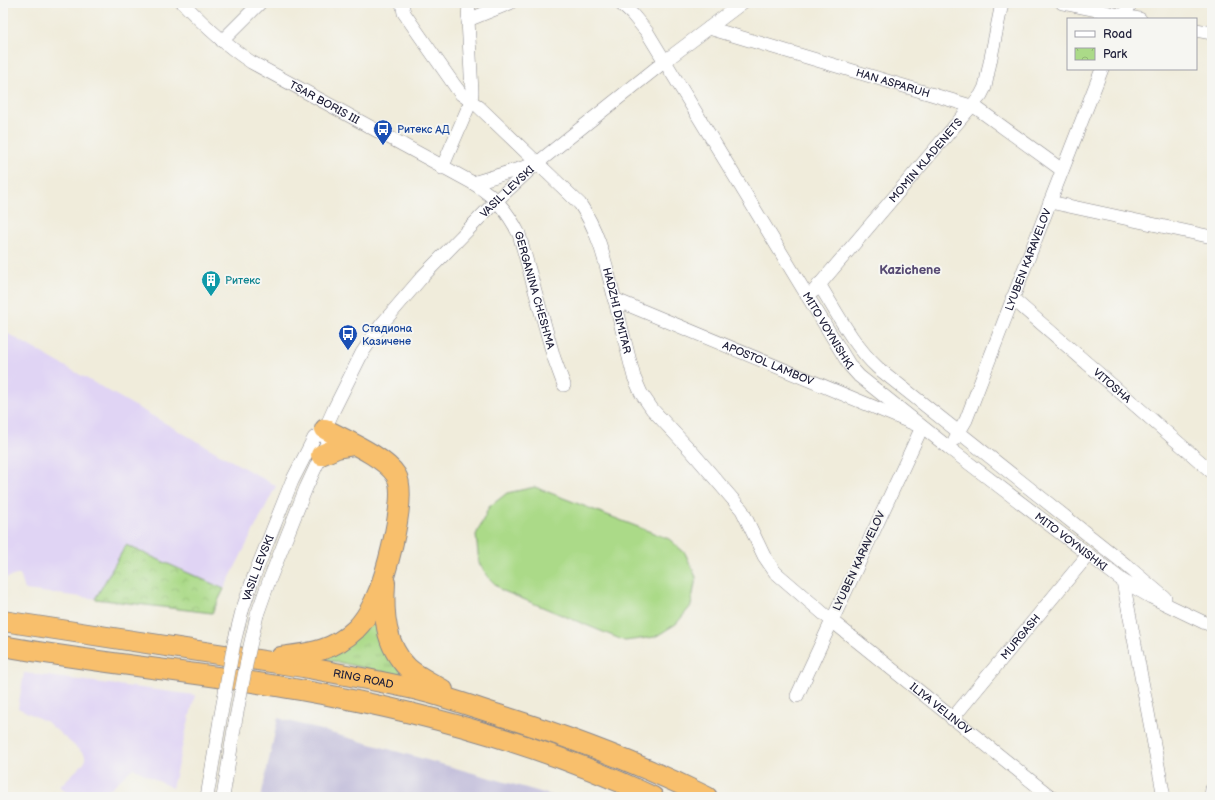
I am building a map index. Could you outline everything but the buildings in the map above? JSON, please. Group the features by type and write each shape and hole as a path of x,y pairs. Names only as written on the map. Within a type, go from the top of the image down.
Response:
{"highway":[{"path":"259,660 311,653 327,648 343,639 357,628 367,614 385,573 401,499 397,475 390,467 379,459 325,429"},
{"path":"321,455 337,448 354,445"},
{"path":"385,573 385,617 389,635 396,651 409,668 466,704"},
{"name":"RING ROAD","path":"3,621 345,674 419,691 539,727 598,749 658,774 707,797"},
{"name":"RING ROAD","path":"3,646 298,689 378,705 443,721 531,749 589,770 654,797"},
{"path":"3,651 27,650"}],"street":[{"name":"TSAR BORIS III","path":"183,3 222,41 251,62 472,184 497,200"},
{"path":"222,41 260,3"},
{"name":"HADZHI DIMITAR","path":"402,3 404,13 461,94 479,107 536,164 580,204 590,219 597,234 634,377 641,393 652,409 693,453 742,510 764,556 775,572 832,621"},
{"path":"442,168 471,101 472,92 468,20 469,3"},
{"path":"468,20 510,3"},
{"name":"MITO VOYNISHKI","path":"620,3 632,14 647,32 850,366 859,376 949,448 1123,581 1180,611 1212,625"},
{"name":"VASIL LEVSKI","path":"207,797 234,643 242,611 254,576 292,481 314,438 325,429 362,353 378,329 423,276 497,200 536,164 665,61 742,3"},
{"name":"MOMIN KLADENETS","path":"808,297 981,95 985,87 1002,3"},
{"path":"1062,3 1123,17 1131,3"},
{"name":"HAN ASPARUH","path":"709,28 971,106 978,109 1062,170"},
{"path":"1197,30 1212,33"},
{"name":"LYUBEN KARAVELOV","path":"949,448 966,420 1102,70"},
{"path":"472,184 536,164"},
{"name":"GERGANINA CHESHMA","path":"497,200 511,218 519,234 554,358 564,385"},
{"path":"1050,202 1212,238"},
{"name":"MITO VOYNISHKI","path":"819,284 865,356 878,368 1126,565 1180,611"},
{"name":"VITOSHA","path":"1012,298 1212,472"},
{"name":"APOSTOL LAMBOV","path":"614,299 922,427"},
{"name":"LYUBEN KARAVELOV","path":"797,696 922,427"},
{"name":"VASIL LEVSKI","path":"223,797 235,723 257,615 282,545 327,443 325,429"},
{"name":"MURGASH","path":"952,718 1088,554"},
{"path":"1123,581 1164,797"},
{"name":"ILIYA VELINOV","path":"832,621 1051,797"},
{"path":"1211,797 1212,788"}],"shaded area":[{"path":"3,331 276,486 212,613 25,590 20,574 6,578 3,575"},
{"path":"24,673 195,695 172,788 133,768 101,797 71,797 60,786 85,762 85,755 47,722 18,708"},
{"path":"278,718 558,797 261,797"}],"green space":[{"path":"535,487 669,539 685,553 696,577 691,606 676,624 655,637 625,641 501,590 489,578 479,563 476,535 489,507 507,493"},
{"path":"126,545 224,589 212,613 95,599"},
{"path":"373,623 378,626 403,676 324,659"}],"place":[{"name":"Ритекс АД","path":"383,146"},
{"name":"Ритекс","path":"211,297"},
{"name":"Стадиона Казичене","path":"348,351"}],"district":[{"name":"Kazichene","path":"910,270"}]}
